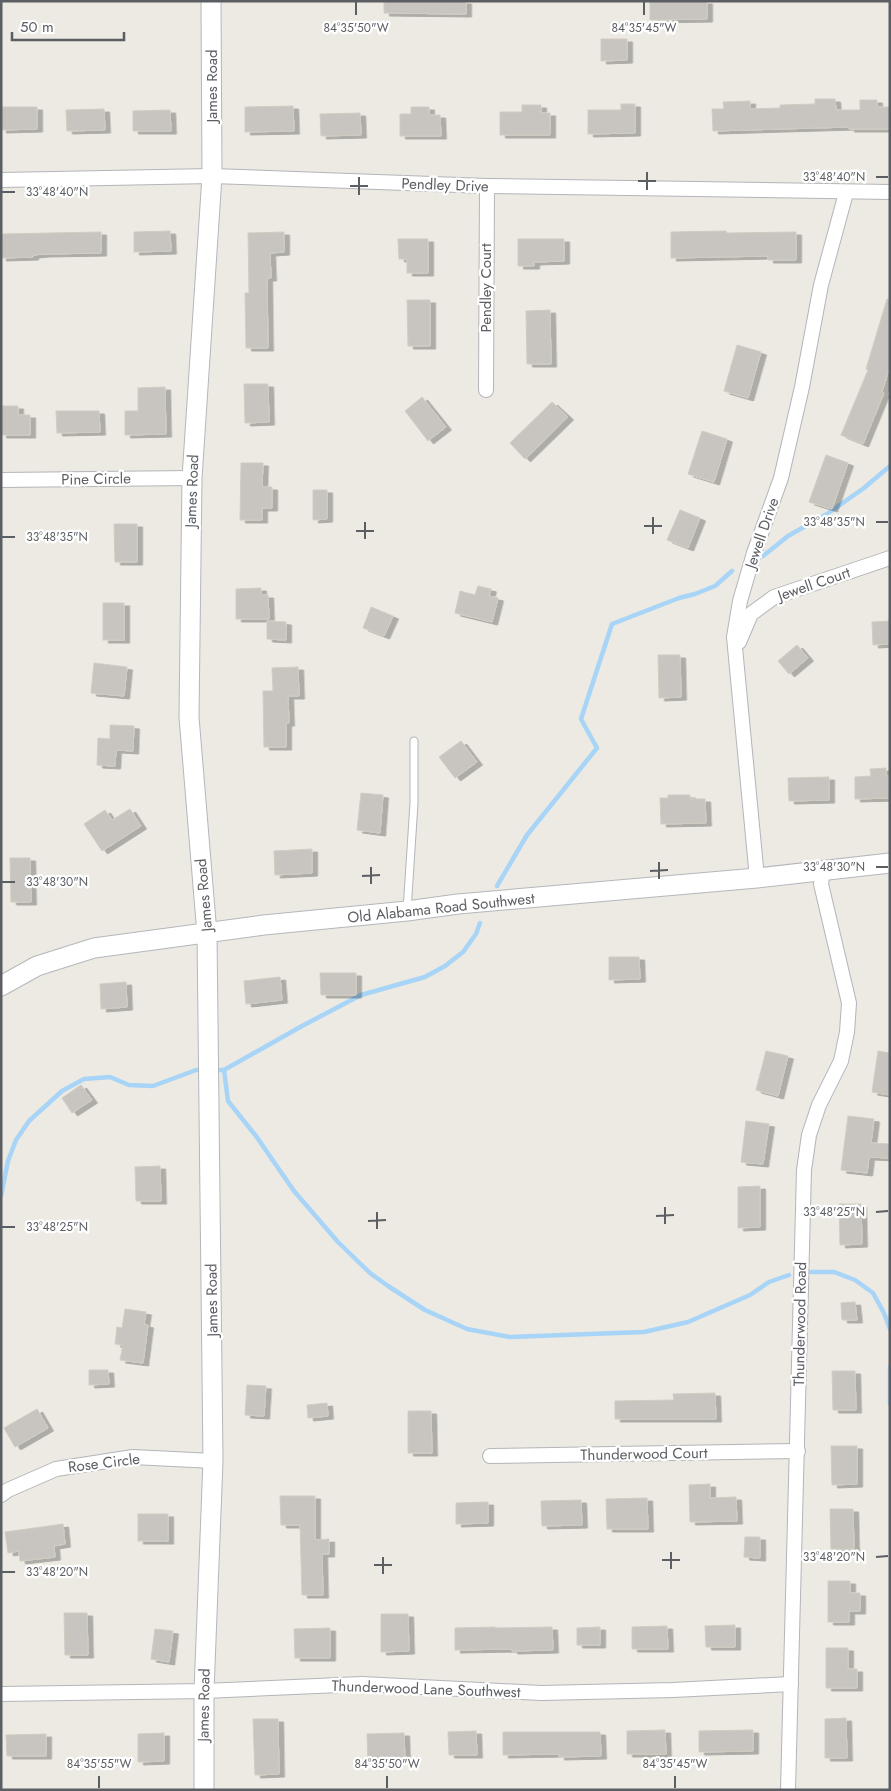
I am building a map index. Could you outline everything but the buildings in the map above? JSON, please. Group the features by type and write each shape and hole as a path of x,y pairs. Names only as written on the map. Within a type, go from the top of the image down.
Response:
{"street":[{"name":"James Road","path":"204,1790 204,1691 213,1461 209,1063 207,934 189,717 192,478 212,176 211,1"},
{"name":"Pendley Drive","path":"1,180 212,176 487,186 890,192"},
{"name":"Pendley Court","path":"486,390 487,186"},
{"name":"Jewell Drive","path":"758,878 734,637 740,601 754,553 781,478 802,388 821,285 846,192"},
{"name":"Pine Circle","path":"1,480 192,478"},
{"name":"Jewell Court","path":"736,650 751,614 774,597 890,558"},
{"name":"Old Alabama Road Southwest","path":"1,986 37,966 94,948 264,925 458,904 758,878 890,863"},
{"name":"Thunderwood Road","path":"788,1790 804,1170 809,1134 819,1105 840,1061 847,1032 849,1003 821,884 823,870"},
{"name":"Thunderwood Court","path":"490,1456 798,1451"},
{"name":"Rose Circle","path":"1,1495 8,1490 56,1469 133,1456 213,1461"},
{"name":"Thunderwood Lane Southwest","path":"1,1694 204,1691 362,1684 541,1693 673,1690 791,1684"}],"lane":[{"path":"407,911 414,803 414,741"}],"waterway":[{"path":"763,556 788,536 827,514 864,488 890,466"},
{"path":"497,886 527,835 597,748 581,719 612,624 715,586 732,571"},
{"path":"212,1070 224,1070 361,995 425,977 445,966 463,952 476,934 480,923"},
{"path":"1,1196 8,1161 16,1140 29,1121 62,1091 84,1079 110,1077 129,1085 153,1086 196,1070 204,1070"},
{"path":"224,1070 228,1101 256,1136 294,1191 338,1242 370,1273 388,1286 425,1310 467,1329 510,1337 644,1332 688,1322 750,1295 769,1282 789,1275"},
{"path":"811,1272 834,1272 855,1280 873,1293 890,1329"},
{"path":"890,1367 890,1404"}]}
